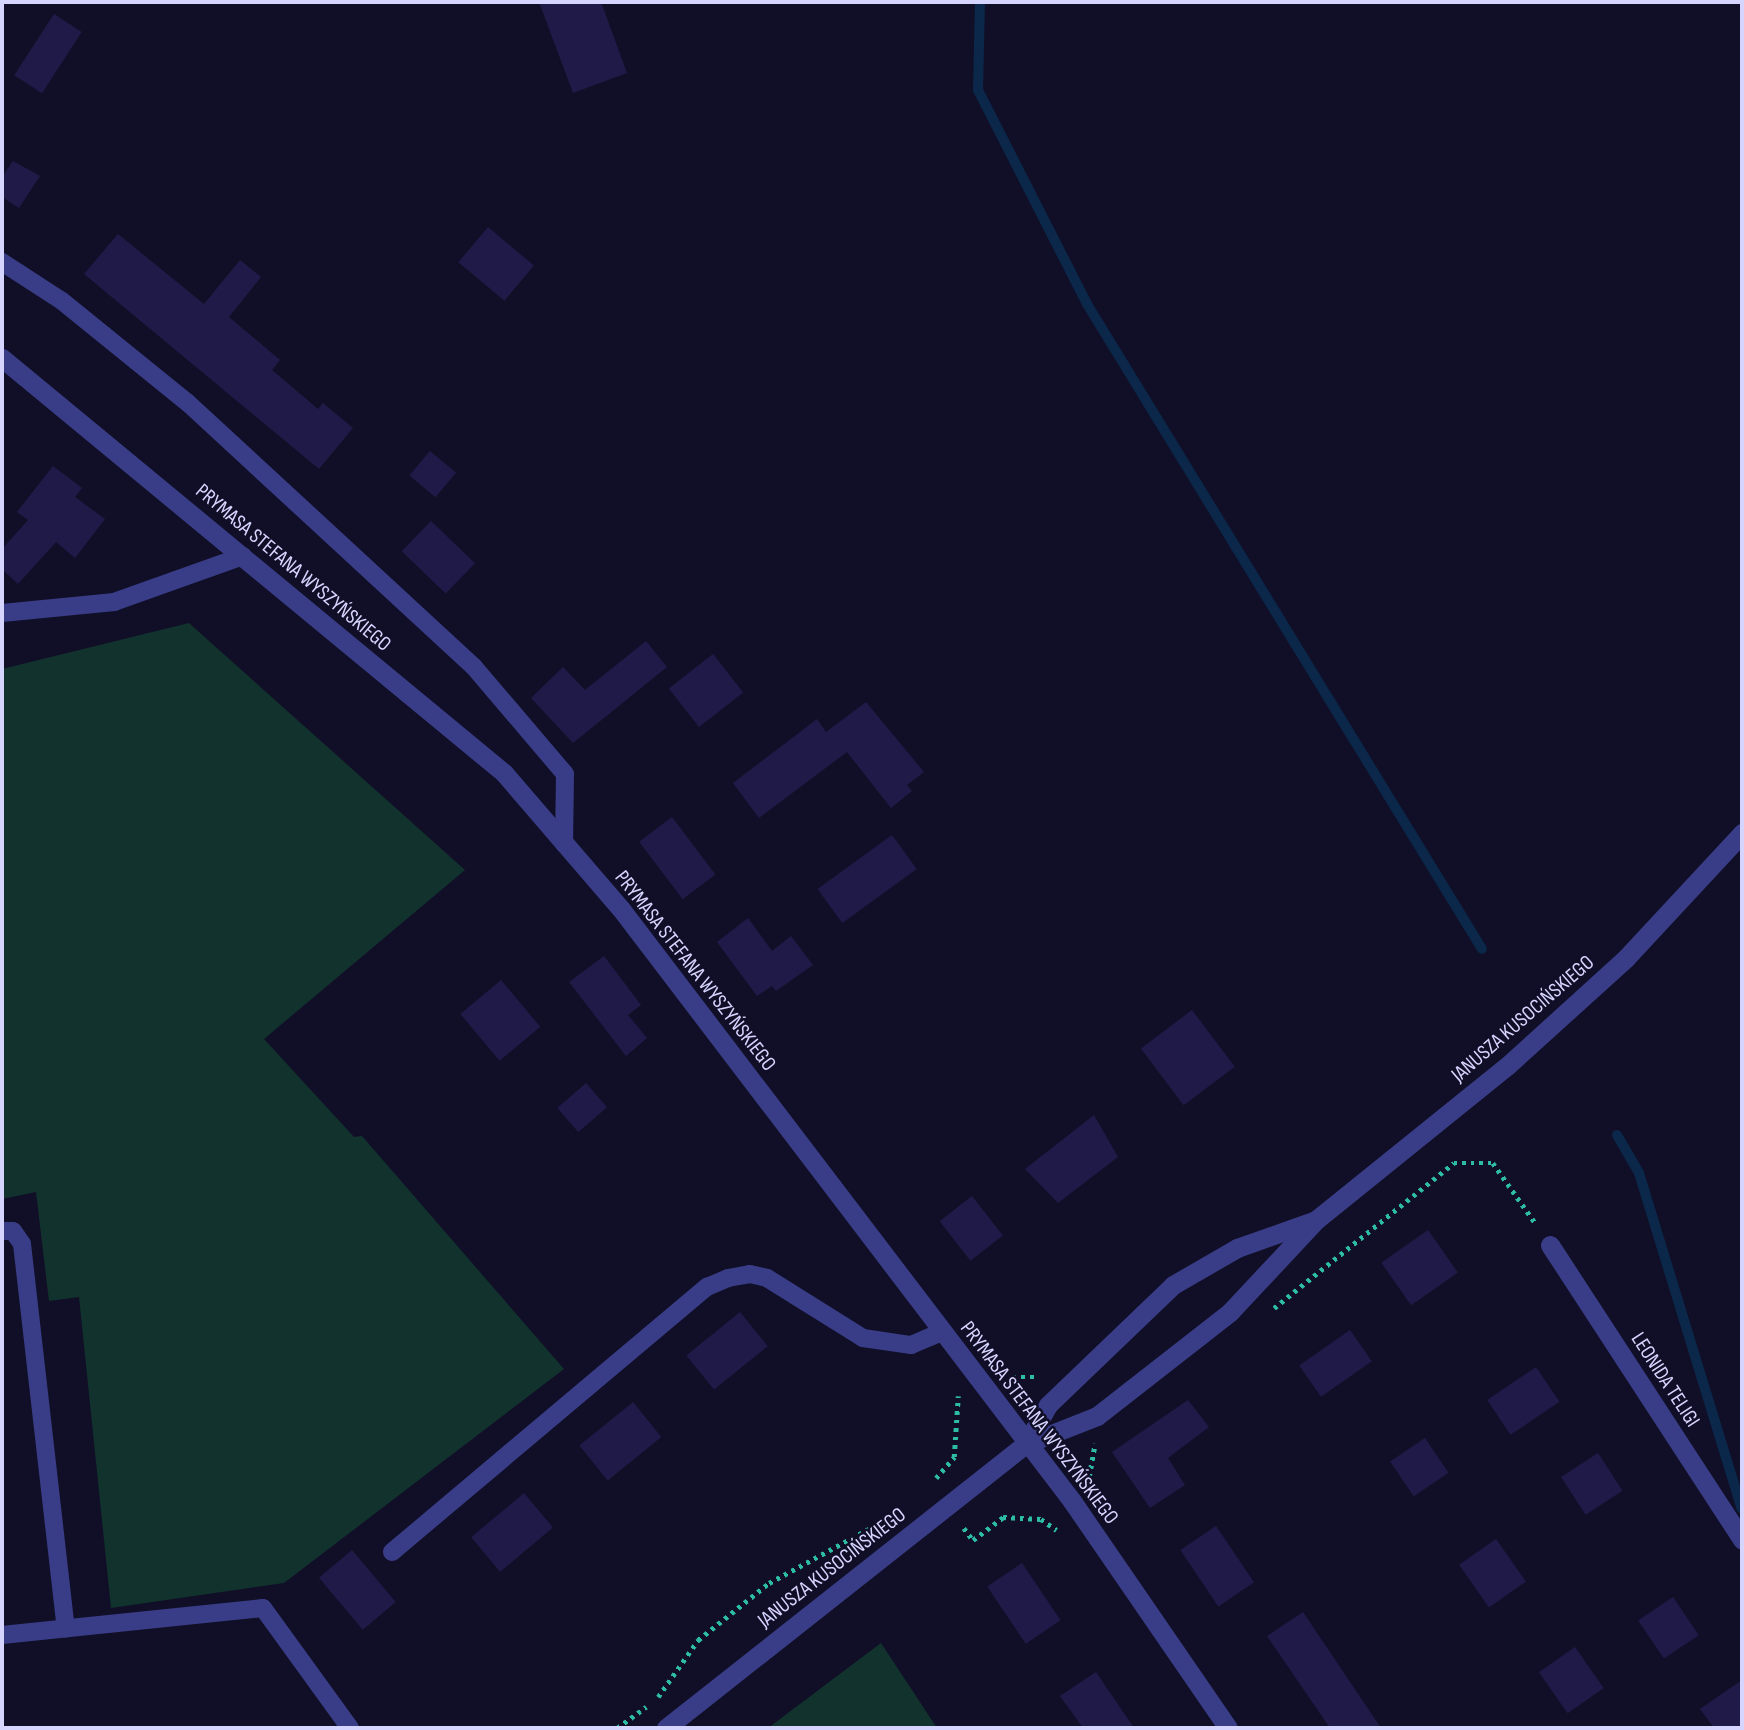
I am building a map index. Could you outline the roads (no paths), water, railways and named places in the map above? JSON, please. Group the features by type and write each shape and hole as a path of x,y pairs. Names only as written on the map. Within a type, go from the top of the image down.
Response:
{"street":[{"name":"PRYMASA STEFANA WYSZYŃSKIEGO","path":"2,358 504,773 621,909 1113,1558 1228,1728"},
{"name":"JANUSZA KUSOCIŃSKIEGO","path":"666,1728 1026,1444 1097,1416 1163,1365 1268,1276 1316,1220 1573,1006 1680,905 1742,833"},
{"name":"JANUSZA KUSOCIŃSKIEGO","path":"1026,1444 1048,1405 1172,1284 1237,1248 1316,1220"},
{"name":"LEONIDA TELIGI","path":"1550,1245 1742,1539"}],"lane":[{"path":"2,262 62,300 188,402 474,667 565,774 564,844"},
{"path":"2,613 114,601 243,556"},
{"path":"2,1231 13,1231 22,1244 66,1628"},
{"path":"392,1552 707,1287 728,1278 750,1274 767,1278 863,1338 911,1345 941,1332"},
{"path":"2,1635 263,1608 350,1728"}],"waterway":[{"path":"980,2 978,90 1087,304 1482,949"},
{"path":"1617,1135 1639,1173 1742,1509"}]}
